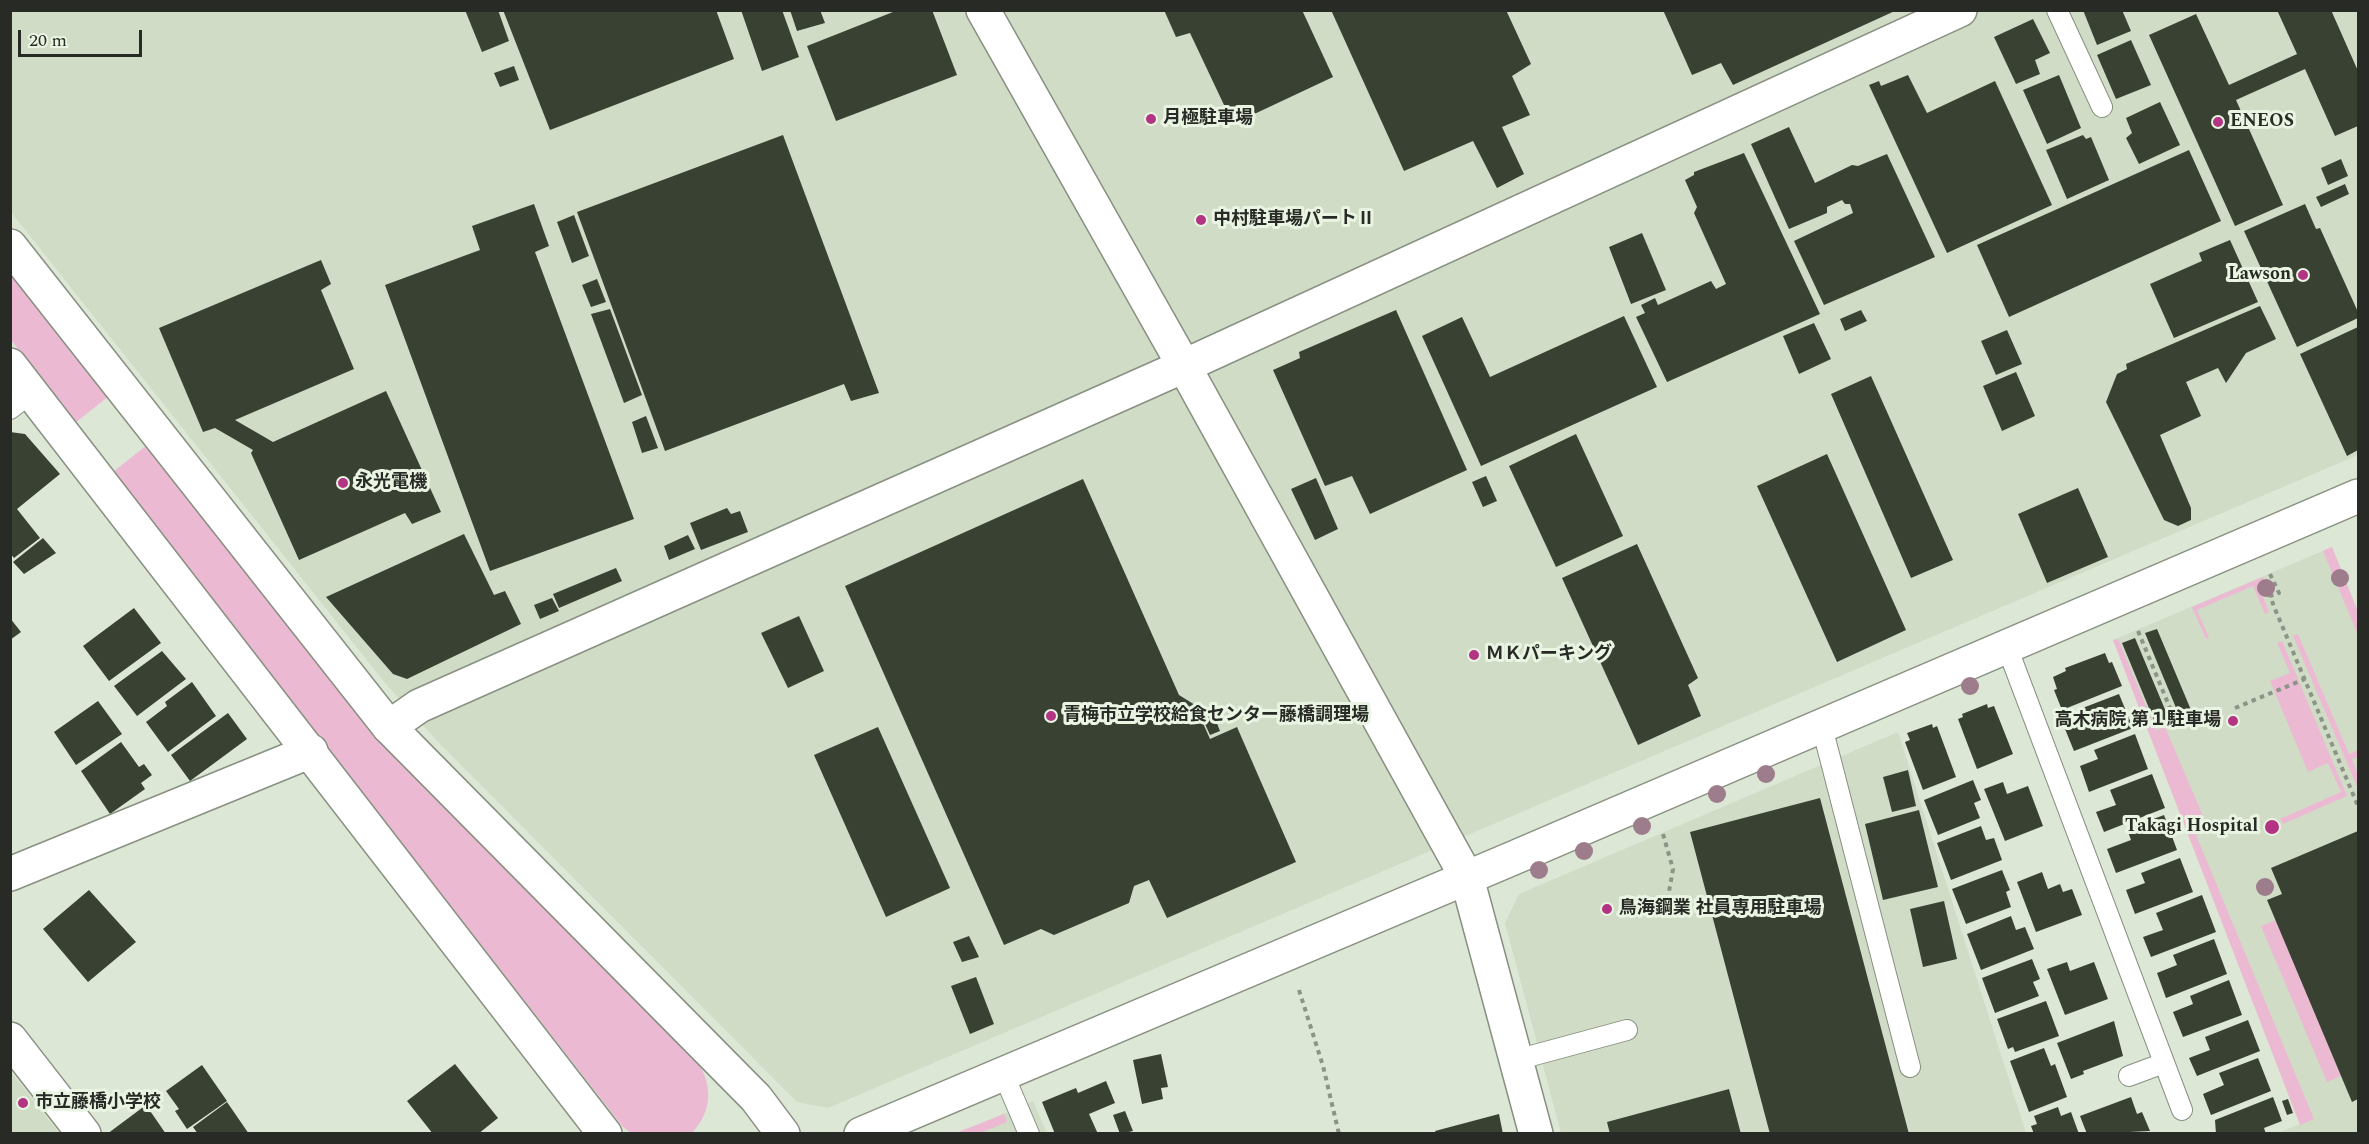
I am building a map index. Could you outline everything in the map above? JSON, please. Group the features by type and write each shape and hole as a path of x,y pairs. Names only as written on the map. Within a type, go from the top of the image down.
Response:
{"street":[{"path":"983,10 1184,366 1467,878 1536,1134"},
{"path":"389,727 419,706 1184,366 1960,10"},
{"path":"10,246 389,727 756,1098 783,1134"},
{"path":"10,365 21,401 310,752 605,1134"},
{"path":"861,1134 1822,727 2358,495"},
{"path":"10,874 310,752"},
{"path":"10,1039 84,1134"}],"lane":[{"path":"2057,10 2102,107"},
{"path":"2007,647 2182,1110"},
{"path":"1822,727 1910,1067"},
{"path":"1516,1060 1627,1030"},
{"path":"2129,1076 2164,1063"},
{"path":"1004,1073 1029,1134"}],"path":[{"path":"2268,568 2279,593 2270,597 2358,806"},
{"path":"2136,625 2175,720 2198,710"},
{"path":"2235,708 2305,679"},
{"path":"1662,827 1673,868 1666,909"},
{"path":"1284,955 1306,1005 1339,1134"}],"shaded area":[{"path":"11,11 2358,11 2358,455 828,1108 797,1102 439,743 385,683 11,212"},
{"path":"10,271 109,396 75,423 11,340"},
{"path":"147,445 698,1062 706,1081 708,1099 699,1125 692,1133 631,1133 623,1127 113,472"},
{"name":"Takagi Hospital","path":"2332,547 2358,612 2358,1133 2278,1133 2300,1124 2113,640"},
{"path":"2332,547 2358,612 2358,635 2323,551"},
{"path":"2263,577 2265,581 2258,585 2269,612 2265,614 2253,586 2197,610 2209,638 2206,639 2192,607"},
{"path":"2298,634 2349,754 2358,750 2358,757 2352,759 2358,775 2358,789 2293,636"},
{"path":"2118,639 2156,730 2165,727 2209,830 2196,835 2314,1119 2300,1125 2113,640"},
{"path":"2282,641 2347,796 2283,824 2280,819 2341,792 2328,763 2308,772 2270,681 2290,673 2277,643"},
{"path":"1898,732 2026,1133 1561,1133 1505,923 1519,894"},
{"path":"2276,920 2341,1076 2327,1082 2261,926"},
{"name":"市立藤橋小学校","path":"11,1072 59,1133 11,1133"},
{"path":"1033,1101 1047,1133 956,1134"},
{"path":"1004,1114 1007,1122 980,1133 956,1133"}],"building":[{"path":"465,10 498,10 509,41 482,52"},
{"path":"503,10 716,10 734,59 550,130"},
{"path":"741,10 782,10 799,57 762,71"},
{"path":"790,10 820,10 825,23 797,31"},
{"path":"898,10 932,10 957,75 836,121 807,46"},
{"path":"1164,10 1302,10 1333,77 1233,124 1190,33 1176,37"},
{"path":"1331,10 1506,10 1531,64 1512,76 1530,115 1502,127 1524,174 1497,188 1473,141 1404,171"},
{"path":"1663,10 1897,10 1733,85 1721,63 1692,75"},
{"path":"2083,10 2122,10 2131,31 2097,45"},
{"path":"2277,10 2331,10 2358,71 2358,126 2335,136 2305,69 2236,100 2283,205 2235,226 2149,35 2196,14 2229,85 2297,54"},
{"path":"2033,19 2050,53 2035,60 2040,74 2016,84 1994,37"},
{"path":"2131,40 2151,85 2116,99 2097,55"},
{"path":"514,66 519,80 500,87 494,73"},
{"path":"1908,75 1927,113 1995,81 2052,205 1947,253 1869,85 1879,81 1881,86"},
{"path":"2059,75 2081,128 2047,144 2023,90"},
{"path":"2160,102 2180,145 2139,164 2126,138 2132,133 2126,118"},
{"path":"1789,127 1815,183 1852,165 1858,166 1887,154 1935,257 1824,305 1794,241 1853,213 1850,204 1845,204 1842,200 1827,207 1827,213 1789,229 1751,144"},
{"path":"783,135 879,393 851,401 844,384 665,451 577,212"},
{"path":"2083,135 2086,139 2091,137 2109,180 2067,199 2046,150"},
{"path":"2189,150 2221,221 2009,317 1977,245"},
{"path":"1744,153 1820,314 1667,382 1636,317 1645,313 1641,305 1655,298 1658,305 1711,281 1716,289 1726,284 1694,213 1697,207 1685,180 1694,175 1694,172"},
{"path":"2341,159 2348,176 2328,185 2321,168"},
{"path":"2345,184 2349,194 2321,207 2316,197"},
{"path":"534,204 549,246 535,252 634,519 490,571 385,285 480,250 472,226"},
{"path":"2305,204 2316,229 2320,228 2358,312 2358,318 2297,347 2244,231"},
{"path":"574,215 589,256 572,263 557,222"},
{"path":"1642,233 1666,290 1631,304 1609,247"},
{"path":"2230,240 2258,302 2174,338 2150,284 2202,261 2199,253"},
{"path":"321,260 331,284 321,290 354,369 235,420 273,442 386,391 441,512 412,524 405,513 299,560 251,453 253,450 215,428 203,432 159,328"},
{"path":"597,279 606,302 591,307 582,285"},
{"path":"2260,306 2276,339 2246,353 2226,383 2218,368 2186,382 2201,416 2160,435 2191,508 2191,520 2178,526 2164,520 2106,402 2117,374 2127,369 2126,364"},
{"path":"610,309 642,395 624,403 591,314"},
{"path":"1396,310 1467,470 1370,514 1352,476 1325,486 1273,370 1300,358 1299,352"},
{"path":"1861,310 1867,321 1845,331 1840,319"},
{"path":"1624,316 1657,387 1481,466 1422,336 1462,317 1490,377"},
{"path":"1814,323 1831,359 1799,374 1783,336"},
{"path":"2358,327 2358,450 2347,456 2300,354"},
{"path":"2007,330 2022,364 1996,375 1981,341"},
{"path":"2016,372 2035,416 2002,431 1983,386"},
{"path":"1871,376 1953,560 1911,578 1831,394"},
{"path":"646,416 658,448 642,453 632,422"},
{"path":"10,432 25,434 60,474 17,509 40,538 14,558 10,553"},
{"path":"1576,434 1623,536 1556,567 1509,466"},
{"path":"1827,454 1906,630 1837,662 1757,486"},
{"path":"1486,476 1497,501 1483,507 1472,482"},
{"path":"1316,478 1338,529 1315,540 1291,489"},
{"name":"青梅市立学校給食センター藤橋調理場","path":"1083,479 1179,695 1195,705 1210,739 1237,727 1296,862 1167,918 1149,880 1134,886 1129,903 1054,935 1041,929 1004,945 845,586"},
{"path":"2078,488 2108,557 2047,583 2018,514"},
{"path":"727,508 731,514 740,511 748,532 701,550 690,523"},
{"path":"464,534 494,595 505,591 521,624 407,679 393,674 326,597"},
{"path":"688,535 695,549 669,560 664,546"},
{"path":"43,538 56,553 24,574 13,562"},
{"path":"1637,544 1698,678 1688,685 1701,716 1638,745 1562,578"},
{"path":"616,568 622,581 559,608 553,594"},
{"path":"552,598 559,611 540,619 534,605"},
{"path":"134,608 161,643 109,681 83,646"},
{"path":"799,616 824,671 788,688 761,633"},
{"path":"10,618 21,632 10,640"},
{"path":"2157,629 2191,710 2179,715 2145,633"},
{"path":"2135,638 2169,719 2156,725 2122,643"},
{"path":"162,651 186,679 137,716 114,686"},
{"path":"2105,653 2109,663 2112,662 2122,686 2062,710 2054,690 2057,689 2053,677 2066,671 2065,668"},
{"path":"192,682 216,716 168,752 146,722 167,706 165,702"},
{"path":"2119,694 2133,728 2074,751 2065,729 2085,721 2080,709"},
{"path":"98,701 122,734 76,765 54,732"},
{"path":"1987,704 1988,708 1994,706 2013,754 1977,769 1958,719 1963,717 1962,714"},
{"path":"1211,708 1220,731 1210,735 1200,713"},
{"path":"228,713 247,739 190,781 171,755"},
{"path":"1932,724 1933,728 1937,726 1956,777 1923,790 1905,742 1910,740 1907,733"},
{"path":"878,727 950,888 886,917 814,755"},
{"path":"2135,734 2148,769 2089,792 2080,766 2098,759 2094,750"},
{"path":"121,742 139,767 144,764 152,775 141,783 145,789 110,814 81,771"},
{"path":"1908,770 1916,806 1892,812 1883,777"},
{"path":"2152,774 2165,808 2104,832 2096,812 2116,805 2110,790"},
{"path":"1973,780 1981,800 1974,803 1980,818 1938,835 1924,800"},
{"path":"2003,782 2007,794 2028,786 2043,826 2005,841 1984,789"},
{"path":"1820,798 1909,1134 1770,1134 1690,832"},
{"path":"1919,810 1938,887 1883,900 1865,824"},
{"path":"2164,815 2177,850 2116,873 2107,849 2131,840 2127,829"},
{"path":"1981,826 1986,840 1994,838 2002,860 1951,880 1937,843"},
{"path":"2358,831 2358,1099 2352,1102 2267,900 2282,894 2271,868"},
{"path":"2180,858 2193,892 2135,914 2126,890 2145,883 2141,873"},
{"path":"2002,870 2010,890 2006,892 2011,907 1966,924 1952,889"},
{"path":"2042,872 2048,889 2060,884 2063,892 2072,889 2082,915 2036,932 2017,882"},
{"path":"89,890 136,942 88,982 43,929"},
{"path":"2202,895 2216,932 2151,957 2143,937 2163,930 2156,913"},
{"path":"1944,901 1957,959 1923,967 1910,909"},
{"path":"2011,916 2016,930 2025,927 2034,949 1981,970 1967,934"},
{"path":"969,936 979,957 962,962 953,942"},
{"path":"2214,939 2227,974 2166,998 2157,973 2177,965 2173,955"},
{"path":"2032,959 2040,979 2033,982 2039,996 1995,1013 1982,978"},
{"path":"2067,962 2070,971 2094,962 2108,999 2065,1015 2047,969"},
{"path":"976,977 994,1024 970,1034 951,986"},
{"path":"2229,980 2242,1015 2183,1037 2173,1012 2193,1004 2190,996"},
{"path":"2046,1001 2059,1036 2015,1052 2013,1047 2008,1049 1997,1019"},
{"path":"2248,1020 2260,1051 2197,1076 2189,1058 2210,1050 2205,1037"},
{"path":"2114,1021 2123,1056 2083,1071 2084,1074 2071,1079 2057,1043"},
{"path":"2044,1048 2051,1066 2055,1064 2067,1097 2029,1112 2010,1061"},
{"path":"1161,1054 1168,1087 1161,1088 1163,1099 1142,1104 1133,1060"},
{"path":"2258,1058 2271,1091 2211,1115 2203,1094 2224,1085 2219,1073"},
{"path":"455,1064 498,1118 478,1134 433,1134 407,1101"},
{"path":"202,1065 227,1101 187,1129 175,1111 179,1109 166,1091"},
{"path":"1106,1081 1115,1103 1089,1114 1098,1134 1055,1134 1042,1102 1076,1088 1078,1093"},
{"path":"1729,1089 1741,1134 1610,1134 1607,1122"},
{"path":"2131,1097 2137,1114 2142,1112 2150,1131 2087,1134 2080,1116"},
{"path":"2273,1097 2282,1121 2264,1128 2266,1134 2216,1134 2215,1120"},
{"path":"2288,1099 2293,1113 2287,1115 2282,1101"},
{"path":"227,1102 249,1134 198,1134 193,1127"},
{"path":"146,1105 166,1134 107,1134"},
{"path":"2058,1107 2061,1116 2071,1112 2079,1134 2034,1134 2031,1126 2037,1124 2034,1116"},
{"path":"1125,1111 1133,1131 1120,1134 1113,1115"},
{"path":"1499,1114 1503,1134 1436,1134 1435,1131"}],"place":[{"name":"月極駐車場","path":"1151,119"},
{"name":"ENEOS","path":"2218,122"},
{"name":"中村駐車場パートⅡ","path":"1201,220"},
{"name":"Lawson","path":"2303,275"},
{"name":"永光電機","path":"343,483"},
{"name":"ＭＫパーキング","path":"1474,655"},
{"name":"青梅市立学校給食センター藤橋調理場","path":"1051,716"},
{"name":"高木病院 第１駐車場","path":"2233,721"},
{"name":"Takagi Hospital","path":"2272,827"},
{"name":"鳥海鋼業 社員専用駐車場","path":"1607,909"},
{"name":"市立藤橋小学校","path":"23,1103"}]}
